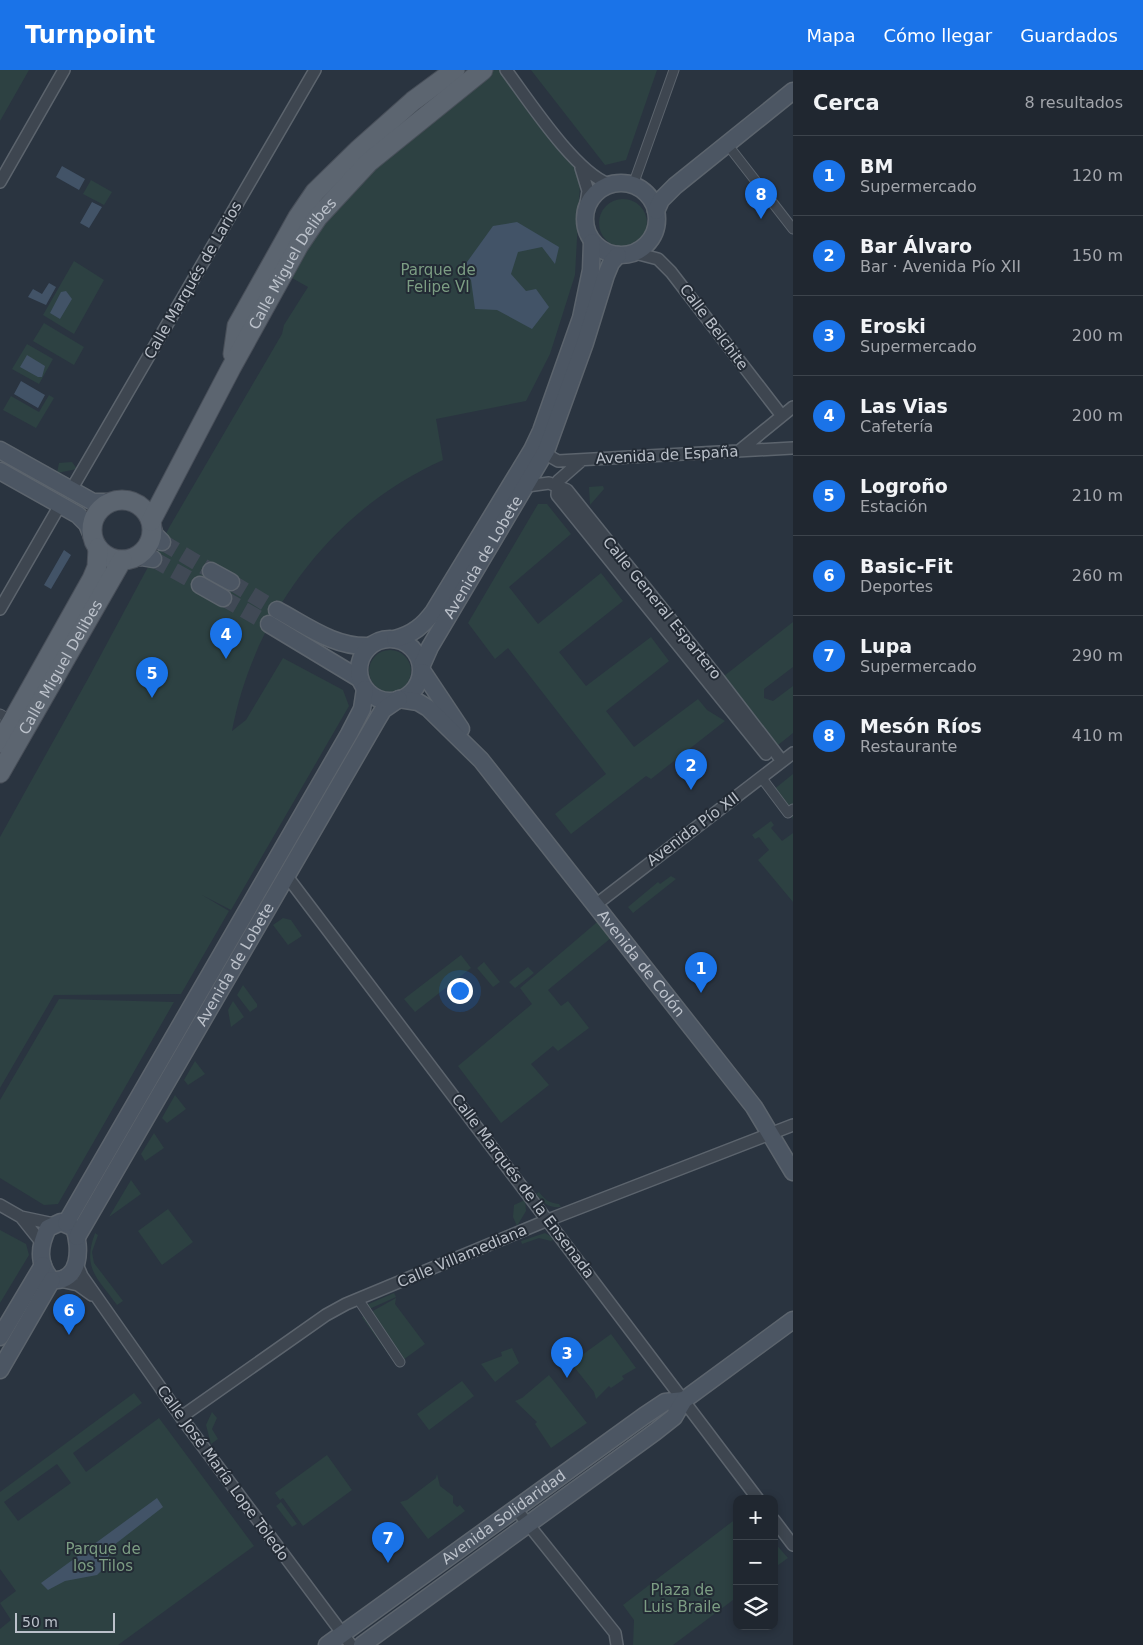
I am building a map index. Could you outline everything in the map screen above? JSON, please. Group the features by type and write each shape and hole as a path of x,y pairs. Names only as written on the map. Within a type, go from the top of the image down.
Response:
{"main road":[{"name":"Calle Miguel Delibes","path":"231,368 237,326 298,217 315,192 359,149 413,101 454,70"},
{"name":"Calle Miguel Delibes","path":"152,515 295,253 318,217 369,162 483,70"},
{"path":"656,211 661,200 675,186 793,91"},
{"path":"638,188 652,199 656,211 657,224 653,236 646,246 635,253 618,256 599,249 592,242 585,227 585,209 595,193 610,184 626,183 652,193 675,186"},
{"path":"539,450 581,318 591,270 592,242"},
{"path":"539,450 585,343 608,269 618,256"},
{"path":"0,450 93,502 128,500 152,515 156,535 162,542"},
{"name":"Avenida de Lobete","path":"422,668 430,647 527,486 539,450"},
{"name":"Avenida de Lobete","path":"395,639 410,635 422,626 434,611 539,450"},
{"path":"0,471 83,519 104,555 125,560 141,557 153,559"},
{"path":"95,542 93,521 96,514 110,502"},
{"path":"125,560 147,547 152,533 152,515"},
{"name":"Calle Miguel Delibes","path":"0,742 6,717 92,579 97,567 95,542"},
{"name":"Calle Miguel Delibes","path":"0,773 125,560"},
{"path":"210,571 231,582"},
{"path":"200,585 223,598"},
{"path":"363,684 359,671 360,660 370,646 381,640 395,639 413,648 422,668 419,684 412,693 399,700 382,700 273,617 350,646 370,646"},
{"name":"Avenida de Colón","path":"422,668 481,760 754,1107 793,1172"},
{"name":"Avenida de Lobete","path":"60,1223 349,734 362,709 363,684"},
{"name":"Avenida de Lobete","path":"77,1236 377,720 384,710 399,700"},
{"name":"Avenida de Colón","path":"399,700 418,702 428,708 481,760"},
{"path":"0,1370 56,1280 69,1275 77,1264 79,1247 74,1228 60,1223 48,1228 41,1242 43,1265 46,1274 56,1280"},
{"path":"0,1337 43,1265"},
{"name":"Avenida Solidaridad","path":"362,1645 674,1417 684,1400 793,1320"},
{"name":"Avenida Solidaridad","path":"327,1645 347,1639 516,1510 665,1402 684,1400"}],"street":[{"path":"0,182 64,70"},
{"name":"Calle Marqués de Larios","path":"71,490 315,70"},
{"path":"506,70 581,166 600,181 610,184"},
{"path":"638,188 674,70"},
{"path":"727,144 793,229"},
{"path":"581,166 588,191 585,209"},
{"name":"Calle Belchite","path":"635,253 658,260 671,272 782,416"},
{"path":"739,451 793,407"},
{"name":"Avenida de España","path":"539,450 558,461 793,448"},
{"path":"582,460 564,475 557,484 557,495 766,754"},
{"path":"527,486 540,482 557,484"},
{"name":"Calle General Espartero","path":"557,484 567,490 782,761"},
{"path":"0,609 60,505"},
{"path":"793,753 761,777 788,812 793,809"},
{"name":"Avenida Pío XII","path":"594,906 793,753"},
{"name":"Calle Marqués de la Ensenada","path":"286,875 755,1495"},
{"name":"Calle Villamediana","path":"181,1416 326,1316 358,1299 548,1220 793,1125"},
{"path":"0,1205 21,1217 60,1223"},
{"path":"21,1217 41,1242"},
{"name":"Calle José María Lope Toledo","path":"77,1264 98,1299 181,1416 347,1639"},
{"name":"Calle José María Lope Toledo","path":"56,1280 78,1285 98,1299"},
{"path":"358,1299 400,1362"},
{"path":"516,1510 615,1633 617,1645"},
{"path":"778,1525 793,1545"}],"green space":[{"path":"0,70 29,70 0,121"},
{"name":"Parque de Felipe VI","path":"483,70 506,70 581,166 575,275 550,354 526,401 436,419 443,460 404,481 367,506 334,536 305,570 280,606 259,646 243,688 232,731 246,720 283,658 343,690 349,706 231,910 202,895 229,911 181,994 54,995 0,1088 0,837 170,526 282,334 284,325 308,287 285,274 318,217"},
{"path":"531,70 657,70 626,160 605,165"},
{"path":"91,180 112,192 104,205 83,194"},
{"path":"623,199 632,201 640,206 645,214 647,223 645,232 640,240 632,245 623,247 614,245 606,240 601,232 599,223 601,214 606,206 614,201"},
{"path":"74,261 104,280 74,334 43,315"},
{"path":"44,323 84,347 74,365 33,341"},
{"path":"27,344 53,359 39,384 12,369"},
{"path":"49,395 54,398 36,428 3,410 11,396 39,412"},
{"path":"72,462 77,469 57,473 59,463"},
{"path":"603,486 604,489 590,505 589,487"},
{"path":"538,504 547,504 571,534 509,587 538,624 601,573 623,601 559,652 586,686 651,637 669,661 606,711 634,747 698,699 707,710 725,721 651,779 646,776 571,834 555,814 606,774 508,648 495,659 468,623"},
{"path":"793,622 793,667 764,689 764,698 773,701 793,686 793,733 778,745 724,676"},
{"path":"390,650 405,656 411,671 405,686 390,692 375,686 369,671 375,656"},
{"path":"793,774 793,819 772,791"},
{"path":"771,821 774,825 771,828 782,841 793,833 793,902 758,860 769,850 759,837 755,839 752,835"},
{"path":"671,876 676,879 633,913 628,907 658,882 660,884"},
{"path":"603,917 617,933 548,990 561,1006 568,1001 589,1028 558,1051 553,1046 531,1064 549,1085 501,1123 458,1066 532,1004 520,988"},
{"path":"283,918 291,920 302,936 288,945 273,925"},
{"path":"461,955 471,968 415,1012 404,999"},
{"path":"484,962 500,982 493,987 477,968"},
{"path":"528,967 534,973 515,988 509,982"},
{"path":"243,985 257,1004 257,1007 250,1012 237,995"},
{"path":"59,999 174,1002 58,1204 44,1205 0,1178 0,1100"},
{"path":"233,1001 244,1017 231,1027 228,1010"},
{"path":"195,1061 205,1074 188,1085 184,1080"},
{"path":"175,1095 186,1109 167,1123 162,1118"},
{"path":"154,1133 164,1148 145,1161 141,1154"},
{"path":"131,1180 141,1194 109,1217"},
{"path":"539,1192 548,1201 559,1204 561,1207 553,1207 541,1200 536,1194"},
{"path":"525,1200 526,1211 517,1226 513,1217 514,1205"},
{"path":"168,1209 193,1242 162,1265 138,1231"},
{"path":"0,1230 26,1244 29,1255 0,1303"},
{"path":"95,1233 98,1235 92,1252 94,1263 123,1301 117,1305 98,1279 91,1264 91,1245"},
{"path":"545,1233 555,1239 551,1241 539,1238 522,1244 521,1241"},
{"path":"394,1293 396,1297 367,1310 364,1306"},
{"path":"396,1298 395,1304 425,1344 396,1365 362,1317"},
{"path":"611,1334 636,1368 622,1376 624,1379 611,1388 609,1386 596,1399 594,1392 571,1363"},
{"path":"512,1348 519,1363 495,1382 481,1364 502,1356 501,1352"},
{"path":"549,1375 587,1423 551,1448 535,1424 537,1422 515,1401 522,1398"},
{"path":"462,1381 474,1396 429,1430 417,1414"},
{"name":"Parque de los Tilos","path":"134,1393 142,1403 73,1453 86,1472 159,1418 254,1546 118,1645 0,1645 0,1629 11,1620 0,1603 16,1591 0,1569 0,1492","holes":["57,1464 71,1483 18,1521 4,1502"]},
{"path":"212,1412 217,1418 212,1429 218,1439 211,1444 206,1425"},
{"path":"327,1455 352,1490 303,1526 283,1498 280,1500 275,1493"},
{"path":"437,1474 440,1486 453,1496 453,1503 457,1507 460,1505 465,1511 428,1539 400,1502 407,1500 436,1478"},
{"path":"281,1502 297,1524 292,1527 276,1506"},
{"name":"Plaza de Luis Braile","path":"733,1521 733,1600 673,1645 633,1645 634,1620 623,1605"},
{"path":"778,1547 788,1558 778,1565"}],"water":[{"path":"62,166 85,179 79,190 56,177"},
{"path":"92,202 102,207 89,228 80,223"},
{"path":"517,222 559,247 555,264 542,247 518,252 511,274 526,291 536,289 549,307 532,329 497,310 475,309 471,280 462,269 493,226"},
{"path":"49,283 56,287 46,305 28,297 33,289 42,294"},
{"path":"66,291 72,299 60,319 50,313 61,292"},
{"path":"27,355 45,366 42,377 38,377 20,367"},
{"path":"21,381 45,395 38,408 14,394"},
{"path":"64,550 71,555 51,589 44,585"},
{"path":"157,1498 163,1507 114,1545 102,1570 97,1575 65,1581 48,1590 41,1583"}],"tunnel":[{"path":"162,542 211,571"},
{"path":"153,559 200,585"},
{"path":"231,582 277,610"},
{"path":"223,598 269,624"}],"place":[{"name":"Mesón Ríos","path":"761,219"},
{"name":"Las Vias","path":"226,659"},
{"name":"Logroño","path":"152,698"},
{"name":"Bar Álvaro","path":"691,790"},
{"name":"BM","path":"701,993"},
{"name":"Basic-Fit","path":"69,1335"},
{"name":"Eroski","path":"567,1378"},
{"name":"Lupa","path":"388,1563"}]}
